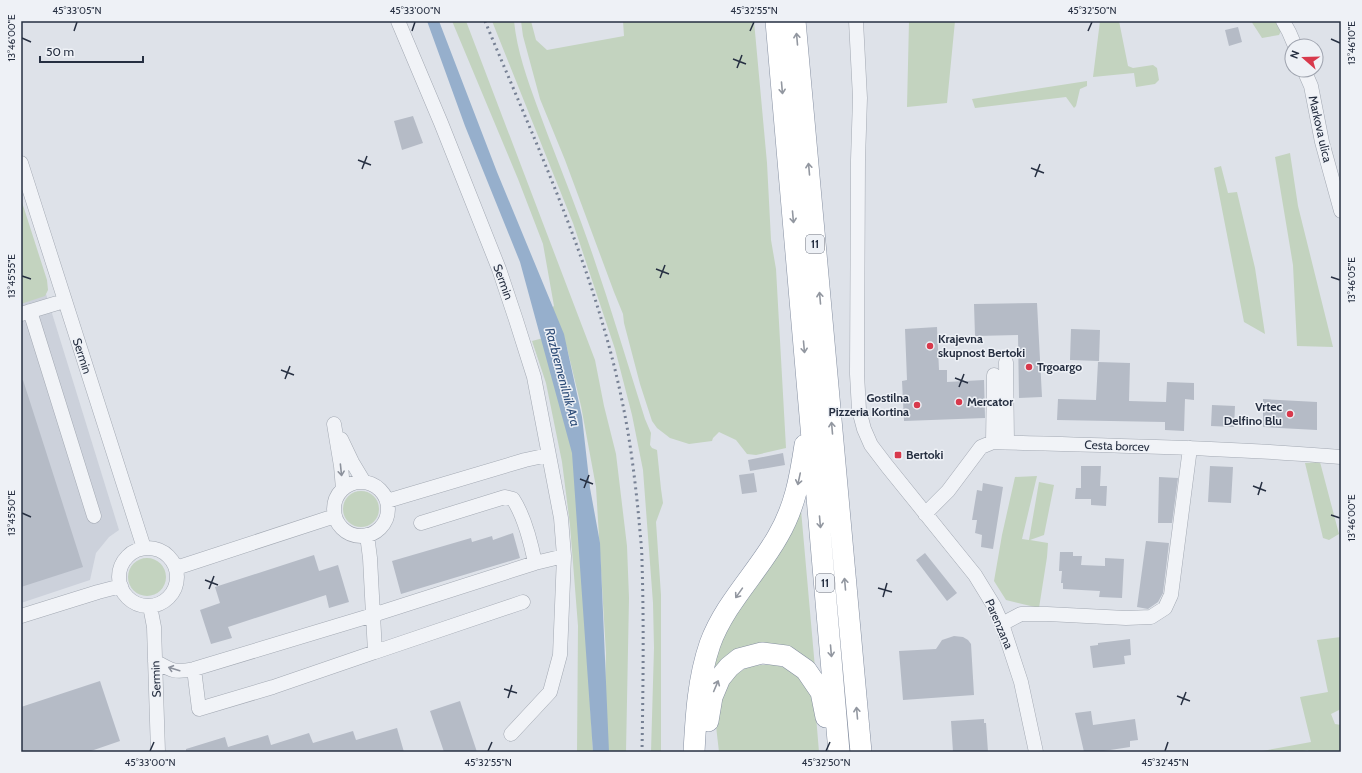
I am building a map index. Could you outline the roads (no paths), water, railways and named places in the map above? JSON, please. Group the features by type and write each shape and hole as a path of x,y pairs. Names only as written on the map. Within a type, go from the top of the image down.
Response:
{"highway":[{"name":"11","path":"776,21 840,752"},
{"name":"11","path":"796,21 860,752"},
{"path":"694,752 696,711 702,671 711,643 736,597 772,547 790,514 801,474 810,413"},
{"path":"708,752 708,716 712,696 720,678 729,667 739,659 762,653 786,656 806,670 821,692 825,712 829,752"}],"street":[{"name":"Sermin","path":"398,21 441,123 501,276 534,377 561,518 564,556 560,656 550,692 511,734"},
{"name":"Parenzana","path":"856,21 860,98 858,160 857,374 859,410 864,429 871,445 975,575 994,606 1002,624 1021,682 1036,752"},
{"path":"1283,21 1292,38"},
{"name":"Markova ulica","path":"1308,78 1311,86 1322,142 1341,211"},
{"name":"Sermin","path":"21,163 144,548"},
{"path":"64,301 25,313 94,516"},
{"path":"1006,362 1007,442"},
{"path":"926,514 948,491 981,447 993,442 994,375"},
{"path":"343,489 334,424 352,462 364,482"},
{"name":"Cesta borcev","path":"993,442 1290,452 1341,457"},
{"path":"1002,624 1021,614 1126,618 1151,617 1165,608 1171,595 1190,448"},
{"path":"387,501 525,460 548,455"},
{"path":"364,482 372,484 379,488 387,501 388,516 385,523 374,533 360,536 353,535 341,527 335,516 336,500 343,489 353,483 364,482"},
{"path":"421,523 505,497 512,499 524,523 535,563"},
{"path":"176,568 335,516"},
{"path":"367,535 370,558 375,652"},
{"path":"144,548 160,550 167,554 176,568 178,577 172,593 163,602 150,606 135,603 129,599 124,593 119,578 123,562 132,553 144,548"},
{"path":"156,661 179,672 194,669 373,615 535,563 564,556"},
{"path":"21,616 121,586"},
{"path":"194,669 199,709 273,687 523,602"},
{"name":"Sermin","path":"150,606 154,627 156,661 158,752"}],"water":[{"name":"Razbremenilnik Ara","path":"427,21 439,21 497,172 564,334 582,417 590,488 600,543 609,752 593,752 572,453 520,262 465,126"}],"railway":[{"path":"485,21 562,206 595,300 621,396 632,458 642,552 642,752"}],"place":[{"name":"Krajevna skupnost Bertoki","path":"930,346"},
{"name":"Trgoargo","path":"1029,367"},
{"name":"Mercator","path":"959,402"},
{"name":"Gostilna Pizzeria Kortina","path":"917,405"},
{"name":"Vrtec Delfino Blu","path":"1290,414"},
{"name":"Bertoki","path":"898,455"}]}
